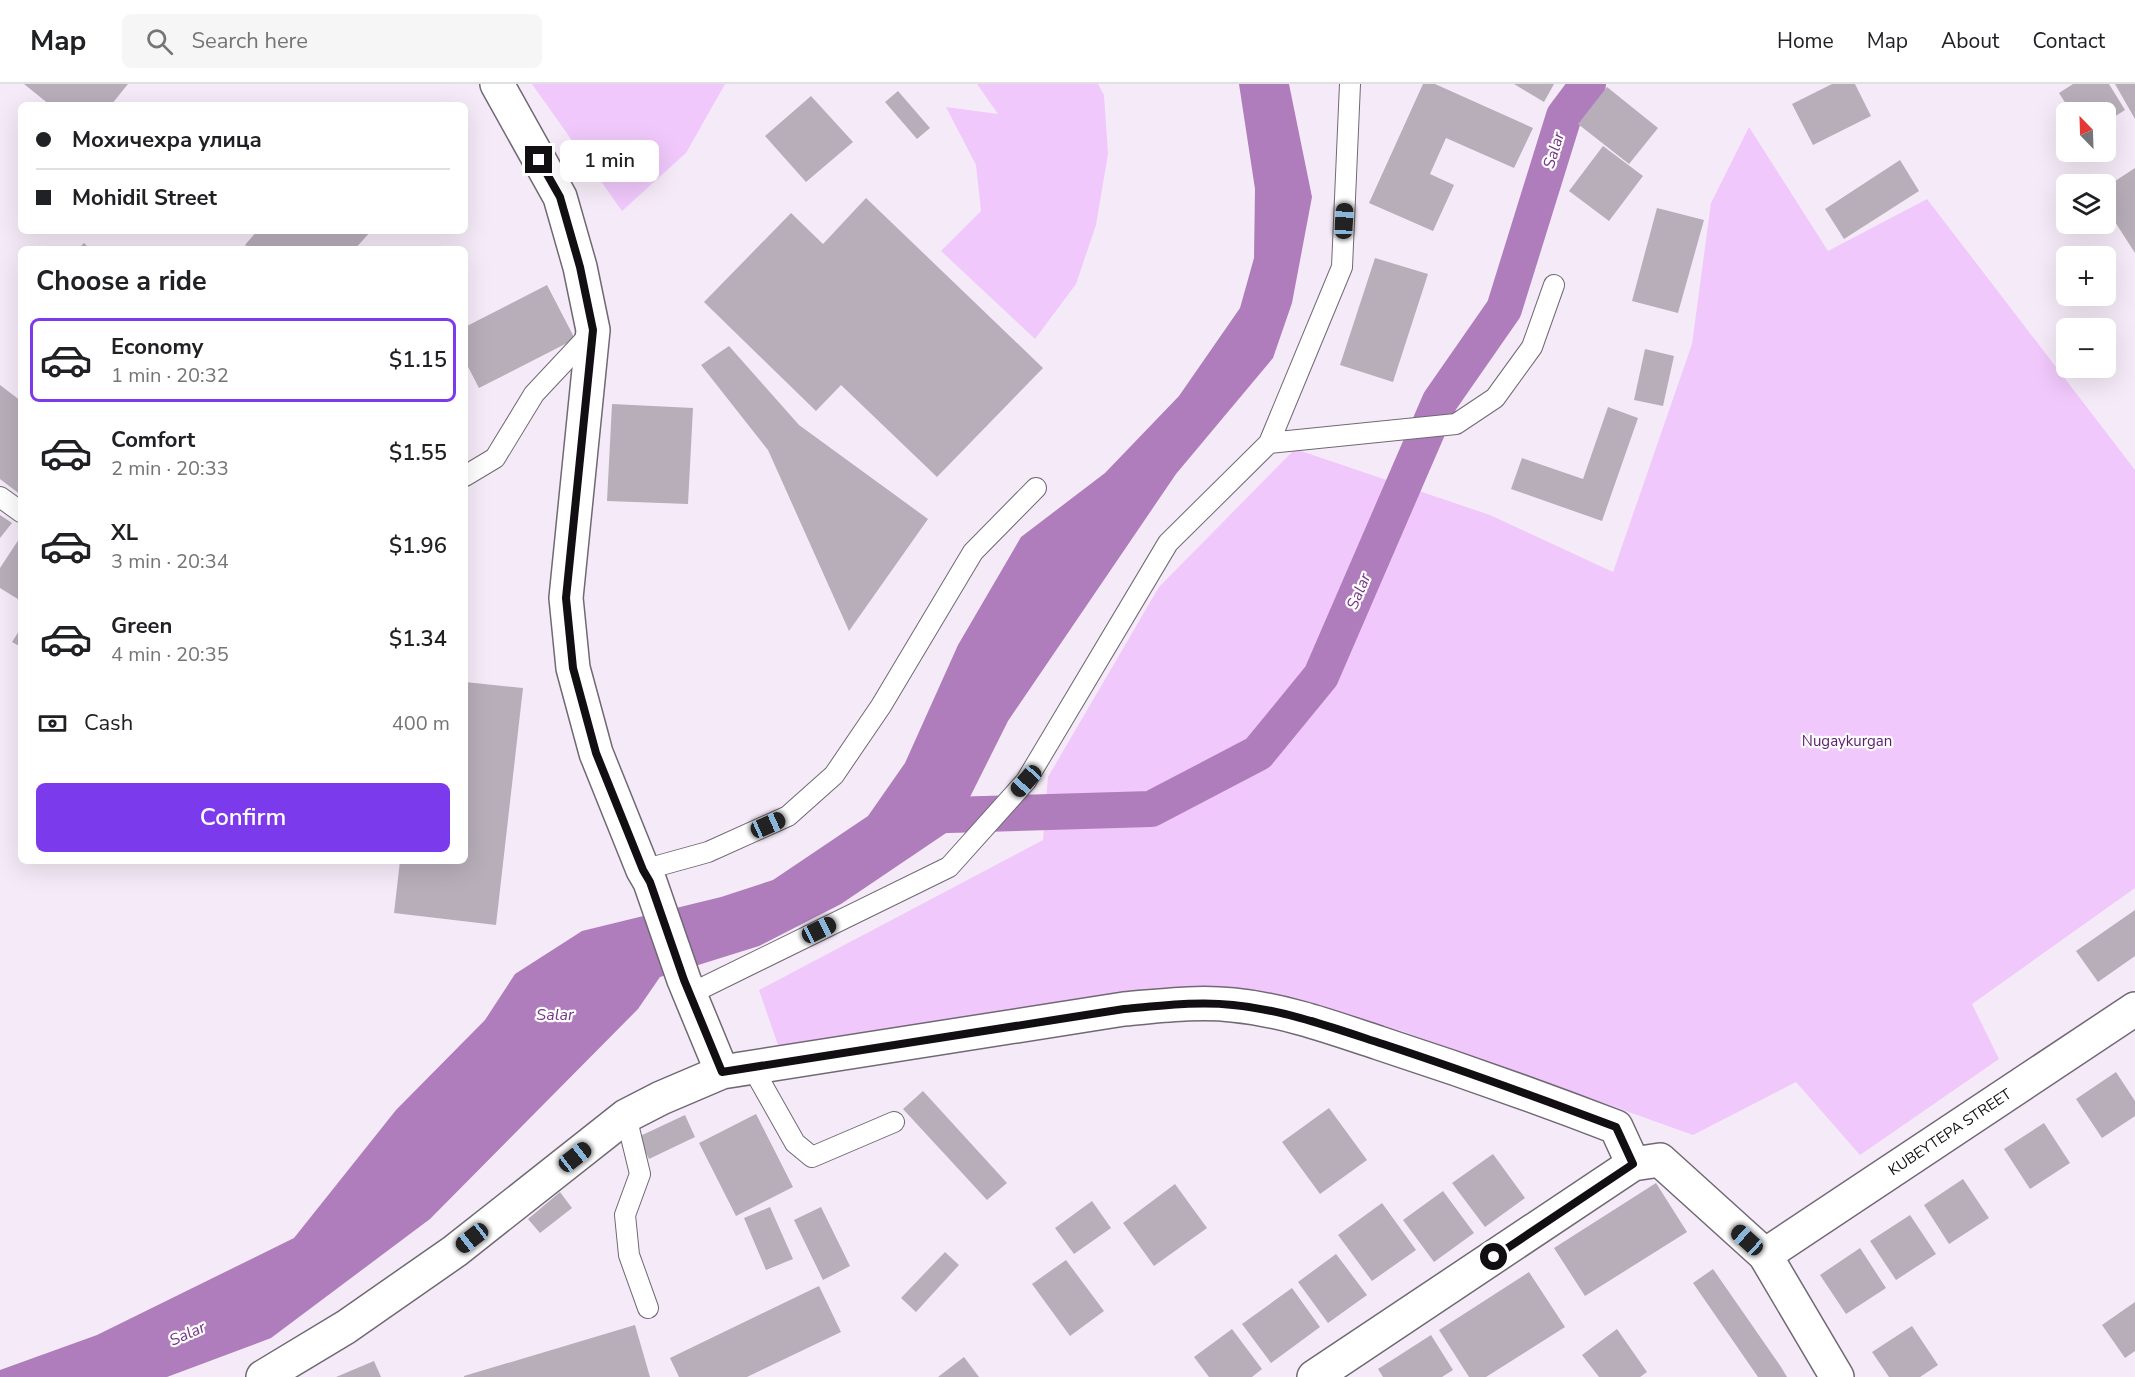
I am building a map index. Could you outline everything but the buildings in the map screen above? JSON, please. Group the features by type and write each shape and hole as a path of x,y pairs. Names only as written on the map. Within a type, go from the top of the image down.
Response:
{"street":[{"path":"497,84 560,197 580,267 593,330 566,598 573,668 596,753 646,876 687,987 737,1070"},
{"path":"263,1377 346,1327 455,1251 626,1116 661,1098 737,1070 1124,1009 1176,1004 1231,1004 1269,1009 1306,1019 1485,1078 1616,1127 1633,1164"},
{"name":"KUBEYTEPA STREET","path":"1765,1255 2135,1009"},
{"path":"1314,1377 1633,1164 1660,1160 1765,1255 1838,1377"}],"lane":[{"path":"687,987 948,867 1026,781 1168,543 1269,443 1342,267 1350,84"},
{"path":"1269,443 1456,424 1495,398 1532,347 1554,285"},
{"path":"468,475 495,459 534,394 593,330"},
{"path":"646,876 708,852 788,816 834,775 881,706 973,552 1036,488"},
{"path":"0,497 18,510"},
{"path":"737,1070 795,1143 812,1157 894,1122"},
{"path":"626,1116 640,1174 625,1215 629,1255 648,1308"}],"green space":[{"path":"532,84 725,84 686,153 622,211"},
{"path":"977,84 1098,84 1104,95 1108,154 1096,225 1076,284 1035,339 941,251 981,211 976,165 946,107 998,114"},
{"name":"Nugaykurgan","path":"1749,127 1828,251 1927,199 2056,367 2056,378 2064,378 2135,470 2135,888 1972,1004 1999,1059 1860,1155 1796,1082 1693,1135 1402,1031 1315,1008 779,1048 759,990 1043,840 1048,777 1159,587 1295,449 1490,515 1613,572 1692,344 1711,203"}],"water":[{"name":"Salar","path":"1239,84 1289,84 1312,197 1292,303 1273,358 1176,474 1008,721 955,827 841,904 759,946 660,977 638,1009 430,1219 271,1338 167,1377 0,1377 0,1370 97,1335 294,1238 396,1110 485,1020 515,974 582,931 721,897 773,880 868,816 905,763 958,645 1021,537 1105,473 1179,396 1240,308 1254,258 1255,189"}],"waterway":[{"name":"Salar","path":"914,816 1151,809 1258,753 1321,676 1440,401 1504,309 1564,116 1588,84"}],"route":[{"path":"539,160 560,197 580,267 593,330 566,598 573,668 596,753 643,870 650,882 684,980 722,1072 1124,1009 1176,1004 1231,1004 1269,1009 1467,1071 1616,1127 1633,1164 1494,1257"}]}
